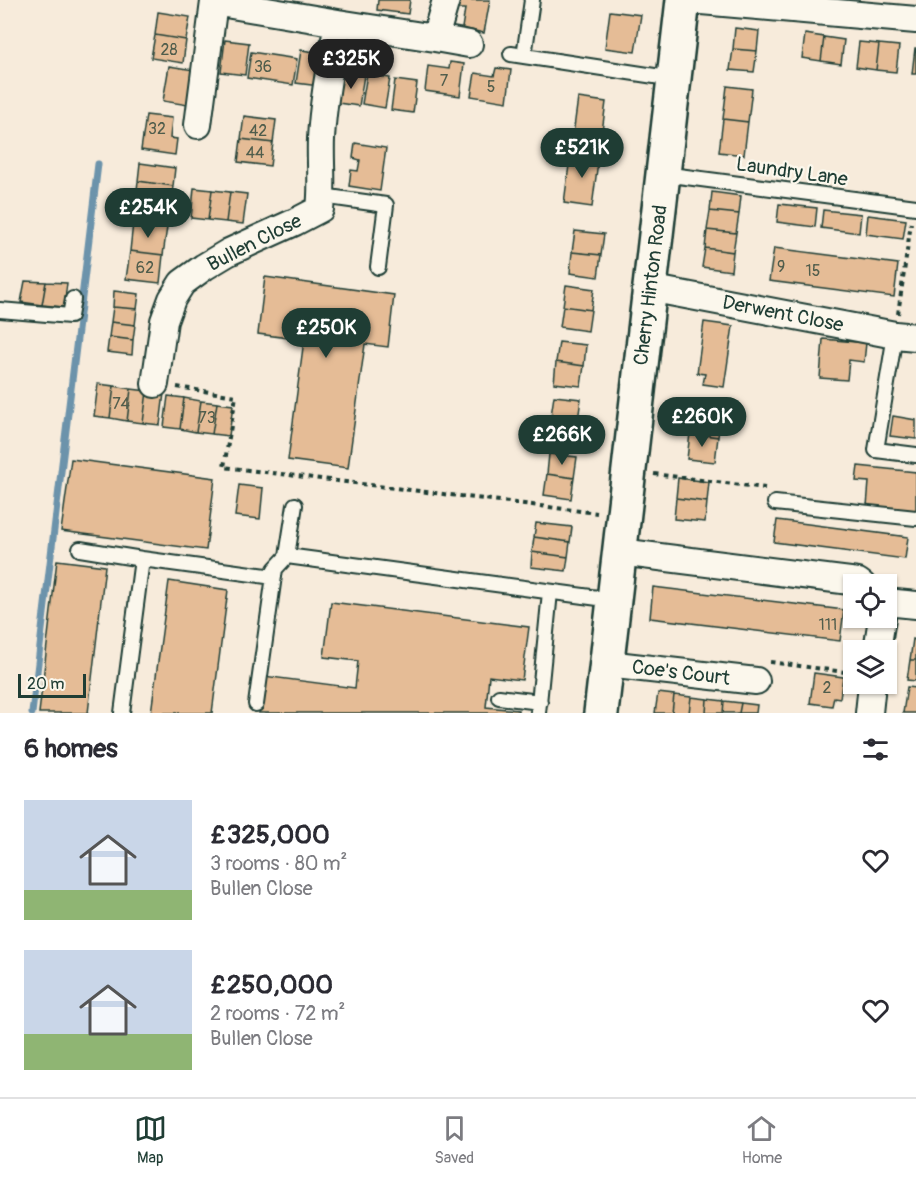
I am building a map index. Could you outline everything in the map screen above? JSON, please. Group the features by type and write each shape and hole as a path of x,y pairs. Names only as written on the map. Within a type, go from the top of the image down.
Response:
{"street":[{"path":"435,38 446,0"},
{"name":"Cherry Hinton Road","path":"601,713 683,0"},
{"path":"690,0 880,8 916,20"},
{"path":"198,125 214,1 338,24 469,44"},
{"path":"322,196 321,140 326,85 338,24"},
{"name":"Bullen Close","path":"154,384 164,321 172,299 182,283 229,252 320,209 322,196"},
{"name":"Derwent Close","path":"649,288 905,336"},
{"path":"620,552 843,580"},
{"path":"897,603 916,605"},
{"name":"Coe's Court","path":"607,664 756,681"},
{"path":"869,713 871,694"}],"lane":[{"path":"532,0 517,55 674,79"},
{"name":"Laundry Lane","path":"663,174 915,207"},
{"path":"322,196 386,205 378,267"},
{"path":"0,310 70,316 73,299"},
{"path":"905,336 876,450 916,455"},
{"path":"775,503 916,518"},
{"path":"256,704 275,569 286,556 295,505"},
{"path":"80,549 274,577"},
{"path":"286,556 613,600"},
{"path":"122,713 142,559"},
{"path":"499,697 539,707 550,592"}],"path":[{"path":"905,336 915,207"},
{"path":"154,384 237,396 224,467 624,516"},
{"path":"646,473 776,489 775,503"}],"building":[{"path":"378,0 410,0 408,14 377,10"},
{"path":"459,0 490,0 484,33 462,28 465,9 458,9"},
{"path":"610,11 641,15 635,52 605,48"},
{"path":"158,12 190,17 186,40 155,35"},
{"path":"735,28 759,31 757,51 733,49"},
{"path":"805,34 824,37 821,61 802,58"},
{"path":"155,35 186,40 183,63 151,58"},
{"path":"824,37 844,40 841,64 821,61"},
{"path":"225,40 249,43 245,75 221,72"},
{"path":"859,42 879,44 876,70 856,67"},
{"path":"879,44 899,46 896,72 876,70"},
{"path":"915,48 916,74 912,74"},
{"path":"733,49 757,51 754,72 730,70"},
{"path":"301,50 315,52 314,57 323,59 319,86 296,83"},
{"path":"251,52 297,59 293,85 247,78"},
{"path":"450,62 464,64 460,96 425,91 428,66 449,69"},
{"path":"169,66 200,71 188,105 163,101"},
{"path":"496,68 511,70 507,102 471,96 475,73 494,76"},
{"path":"349,73 364,75 359,106 338,103 342,77 349,78"},
{"path":"367,74 390,78 385,108 362,104"},
{"path":"395,80 417,83 413,113 391,110"},
{"path":"727,86 752,89 748,122 723,119"},
{"path":"578,98 606,102 599,154 571,150"},
{"path":"146,115 172,118 170,138 177,139 175,155 141,150"},
{"path":"244,116 276,120 273,143 241,139"},
{"path":"723,119 748,122 744,155 719,152"},
{"path":"241,139 273,143 270,166 238,162"},
{"path":"355,143 386,148 380,191 349,186 351,170 358,171 360,160 353,158"},
{"path":"571,150 599,154 592,207 564,203"},
{"path":"140,163 175,168 173,186 138,181"},
{"path":"138,181 173,186 171,204 136,199"},
{"path":"194,188 212,190 208,220 191,218"},
{"path":"212,190 230,192 226,222 208,220"},
{"path":"230,192 247,194 243,224 226,222"},
{"path":"712,192 741,196 739,214 710,211"},
{"path":"136,199 171,204 169,222 134,217"},
{"path":"779,204 817,208 815,227 777,222"},
{"path":"823,210 861,214 859,233 821,228"},
{"path":"710,211 739,214 736,233 707,230"},
{"path":"868,215 906,220 903,239 866,234"},
{"path":"133,223 167,227 163,255 130,251"},
{"path":"707,230 736,233 733,252 705,248"},
{"path":"575,231 604,234 601,255 572,252"},
{"path":"705,248 733,252 731,271 702,267"},
{"path":"774,248 898,264 894,297 769,281"},
{"path":"130,251 163,255 160,283 126,279"},
{"path":"572,252 601,255 598,277 570,273"},
{"path":"265,277 394,295 388,347 365,344 348,468 288,460 304,340 258,334"},
{"path":"25,281 46,282 42,305 21,302"},
{"path":"46,282 67,283 64,307 42,305"},
{"path":"566,285 594,289 591,310 563,306"},
{"path":"114,291 139,294 137,309 113,307"},
{"path":"563,306 591,310 588,331 560,327"},
{"path":"113,307 137,309 135,325 111,322"},
{"path":"111,322 135,325 133,340 109,337"},
{"path":"704,322 733,326 724,387 703,384 705,374 697,373"},
{"path":"109,337 133,340 132,355 107,352"},
{"path":"823,339 866,343 864,362 849,360 847,380 820,378"},
{"path":"559,342 586,345 584,366 556,362"},
{"path":"556,362 584,366 581,386 554,383"},
{"path":"98,384 114,386 110,418 94,416"},
{"path":"114,386 131,389 127,421 110,418"},
{"path":"131,389 147,391 143,423 127,421"},
{"path":"147,391 164,393 160,425 143,423"},
{"path":"168,396 184,398 180,429 164,427"},
{"path":"554,396 581,399 578,420 551,416"},
{"path":"184,398 201,401 196,432 180,429"},
{"path":"201,401 217,403 212,434 196,432"},
{"path":"217,403 233,405 229,436 212,434"},
{"path":"694,408 721,411 718,437 690,433"},
{"path":"551,416 578,420 576,440 549,437"},
{"path":"893,416 916,420 916,439 890,436"},
{"path":"690,433 718,437 715,462 687,459"},
{"path":"549,454 577,457 574,478 547,474"},
{"path":"71,459 215,478 206,550 61,531"},
{"path":"858,466 916,472 916,511 867,506 869,482 856,481"},
{"path":"547,474 574,478 571,499 544,495"},
{"path":"678,478 709,482 707,502 676,498"},
{"path":"239,485 263,488 260,519 235,516"},
{"path":"676,498 707,502 705,522 674,519"},
{"path":"777,520 908,537 905,559 774,542"},
{"path":"536,523 572,527 570,542 534,537"},
{"path":"534,537 570,542 568,557 532,552"},
{"path":"532,552 568,557 566,571 531,567"},
{"path":"57,560 105,566 88,713 39,713"},
{"path":"169,581 228,590 212,713 151,713"},
{"path":"653,587 843,610 840,641 650,618"},
{"path":"331,602 529,627 522,680 489,676 486,707 518,710 518,713 259,713 264,676 355,688 358,661 324,657"},
{"path":"913,639 916,640 916,660 910,660"},
{"path":"910,660 916,660 916,681 907,680"},
{"path":"814,673 843,677 840,698 834,697 832,706 810,703"},
{"path":"907,687 916,688 916,713 903,713"},
{"path":"658,693 674,695 672,713 655,713"},
{"path":"674,695 691,697 689,713 672,713"},
{"path":"691,697 707,699 706,713 689,713"},
{"path":"707,699 724,701 723,713 706,713"},
{"path":"724,701 741,703 739,713 723,713"},
{"path":"741,703 757,705 756,713 739,713"}],"waterway":[{"path":"32,713 98,164"}]}
